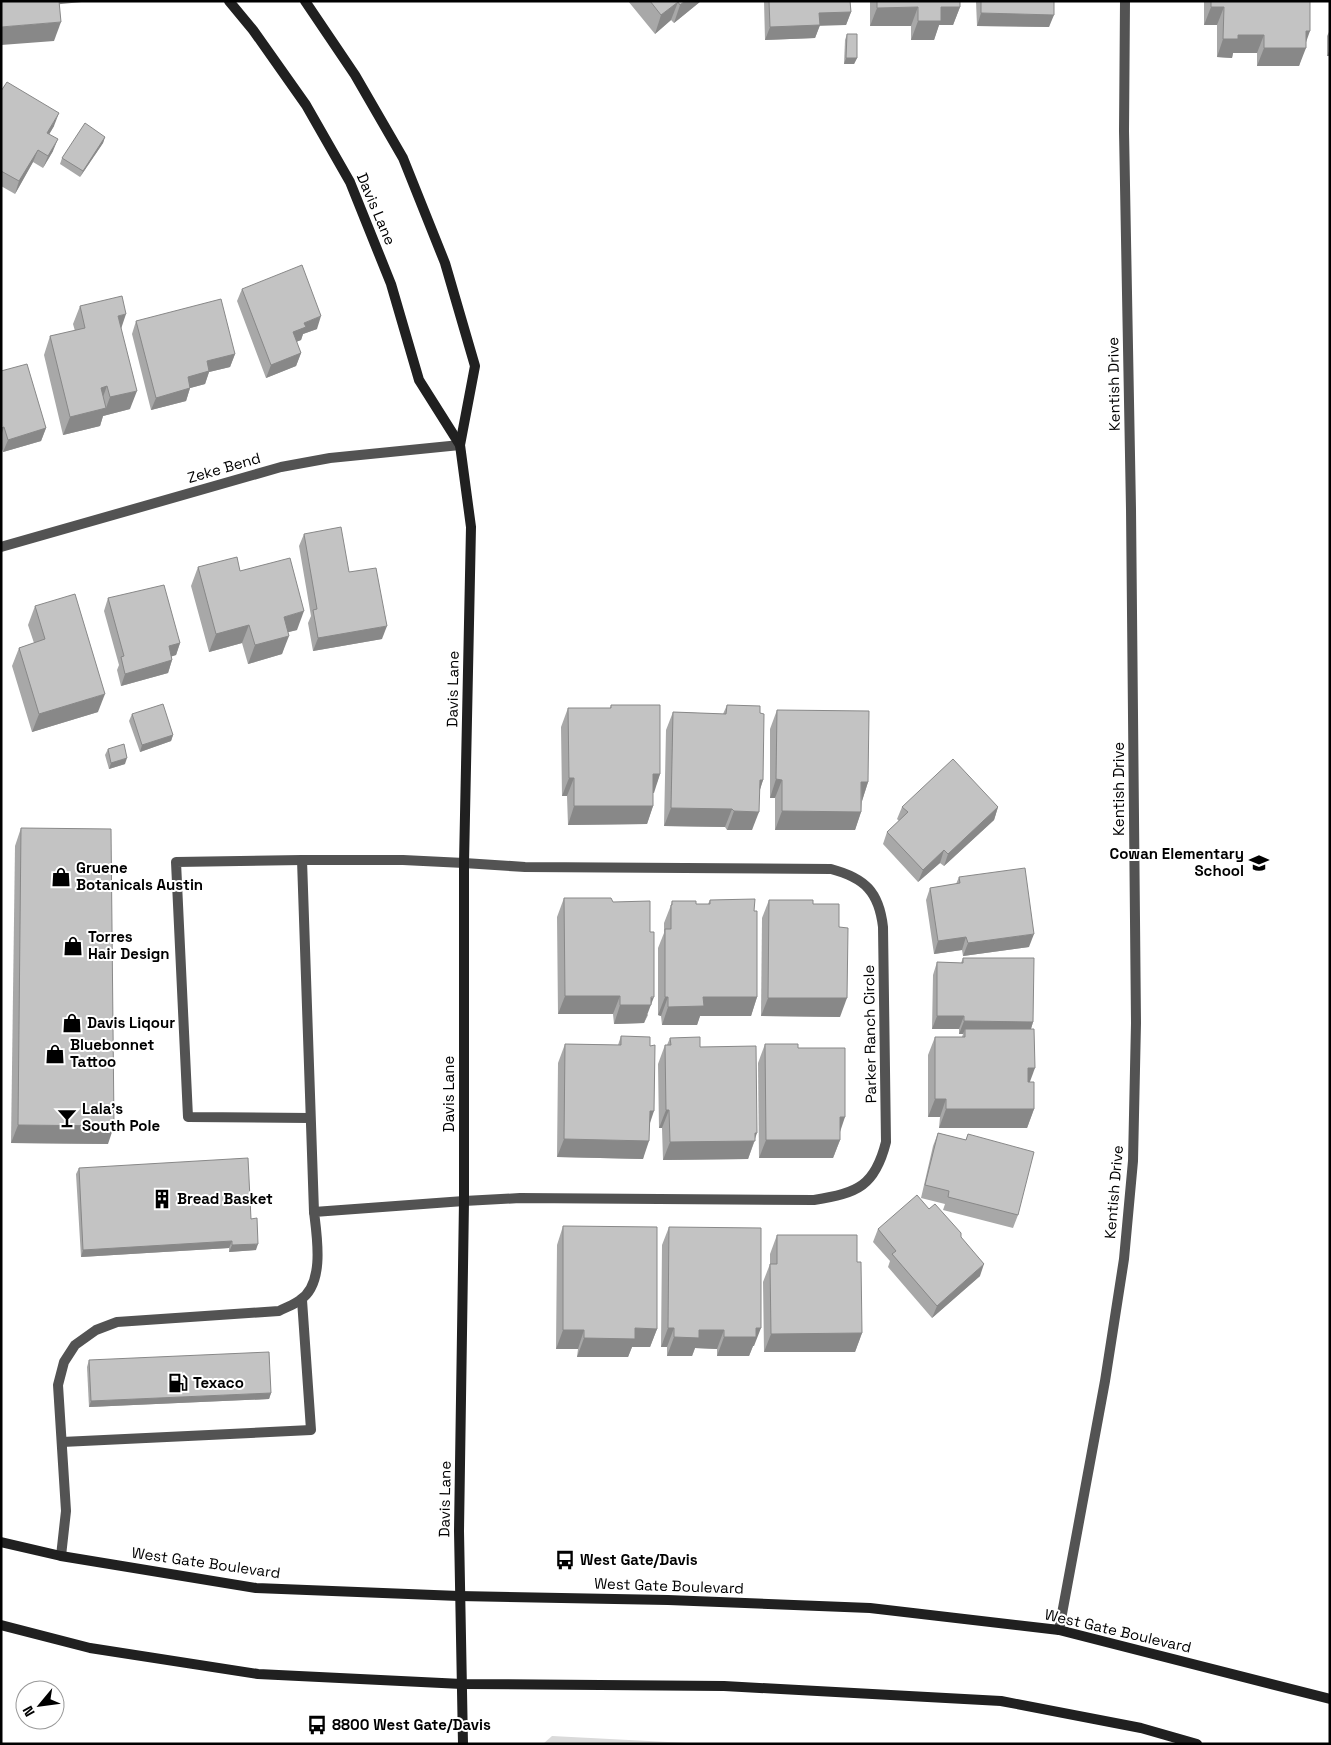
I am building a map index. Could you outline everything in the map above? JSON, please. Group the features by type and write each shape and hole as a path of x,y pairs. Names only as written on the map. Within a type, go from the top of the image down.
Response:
{"main road":[{"name":"Davis Lane","path":"229,1 253,30 306,105 350,182 391,284 419,380 460,445"},
{"name":"Davis Lane","path":"305,1 355,75 403,158 445,263 475,366 460,445 471,527 464,863 464,1202 459,1596 463,1744"},
{"name":"West Gate Boulevard","path":"1,1542 61,1556 256,1588 870,1608 1059,1630 1330,1699"},
{"path":"1,1625 90,1648 258,1674 462,1684 724,1686 1001,1701 1141,1728 1197,1744"}],"street":[{"name":"Kentish Drive","path":"1059,1630 1105,1381 1124,1259 1133,1161 1136,994 1131,509 1124,131 1125,1"},
{"name":"Zeke Bend","path":"1,547 282,466 330,458 460,445"},
{"path":"61,1556 66,1511 58,1385 64,1362 75,1345 96,1330 117,1322 279,1311 302,1300 314,1283 318,1244 314,1212 310,1118 302,860"},
{"name":"Parker Ranch Circle","path":"310,1118 188,1117 176,862 403,860 524,867 831,868 846,872 859,879 872,892 881,908 883,927 886,1142 881,1161 873,1176 857,1189 829,1198 814,1200 520,1198 314,1212"},
{"path":"62,1442 311,1430 302,1300"}],"shaded area":[{"path":"552,1736 706,1744 543,1744"}],"building":[{"path":"1,1 59,1 61,22 1,27"},
{"path":"650,1 685,1 680,5 678,2 661,15"},
{"path":"769,1 850,1 851,12 819,13 820,25 770,27"},
{"path":"877,1 960,1 960,7 941,7 941,21 918,21 918,7 877,8"},
{"path":"981,1 1054,1 1054,15 981,13"},
{"path":"1211,1 1310,1 1310,31 1306,31 1306,48 1264,48 1264,35 1238,35 1238,39 1223,39 1224,7 1211,7"},
{"path":"847,34 857,34 857,58 846,58"},
{"path":"7,82 59,113 47,133 58,139 48,156 38,150 19,181 1,171 1,91"},
{"path":"85,123 105,137 83,171 62,158"},
{"path":"302,265 321,316 304,323 306,327 293,332 301,353 271,365 242,289"},
{"path":"122,296 126,314 118,316 137,391 110,397 107,386 101,388 106,408 70,417 50,336 85,328 80,306"},
{"path":"221,299 235,354 207,361 209,371 188,377 190,388 156,398 136,321"},
{"path":"27,364 46,428 8,440 4,427 1,428 1,371"},
{"path":"341,527 349,572 376,568 387,626 318,638 313,610 317,609 304,534"},
{"path":"237,557 240,571 290,558 304,611 284,617 289,636 255,645 249,625 216,634 198,567"},
{"path":"164,585 180,643 169,646 172,660 125,674 121,657 124,656 108,598"},
{"path":"75,594 105,694 39,714 19,648 45,639 35,606"},
{"path":"163,704 173,735 142,745 132,714"},
{"path":"611,705 660,705 660,774 653,774 653,806 574,806 574,778 569,778 568,708 611,708"},
{"path":"727,705 760,706 760,713 764,714 763,780 760,780 759,812 734,811 732,809 671,808 673,712 726,714"},
{"path":"777,710 869,711 868,782 861,782 861,812 782,811 782,780 776,779"},
{"path":"124,744 127,758 111,763 108,749"},
{"path":"953,759 998,807 948,854 944,850 923,870 887,832 908,812 902,807"},
{"path":"21,828 111,829 114,1126 18,1125"},
{"path":"1025,868 1034,934 968,943 966,937 938,941 930,888 960,883 959,877"},
{"path":"564,898 611,898 613,902 650,901 650,932 654,932 654,997 651,997 651,1005 620,1005 620,996 565,996"},
{"path":"755,899 754,911 757,911 757,997 703,997 704,1006 668,1007 668,997 665,997 665,929 671,929 672,901 696,901 696,904 710,904 710,900"},
{"path":"769,900 813,900 813,904 839,904 839,927 848,928 847,998 768,998"},
{"path":"963,958 1034,958 1033,1022 964,1021 964,1016 937,1016 937,962 963,963"},
{"path":"965,1029 1034,1029 1035,1068 1028,1068 1028,1082 1034,1082 1034,1109 946,1109 946,1099 935,1099 935,1037 965,1037"},
{"path":"621,1036 650,1037 650,1046 655,1045 654,1111 650,1111 649,1141 564,1139 565,1044 621,1045"},
{"path":"700,1037 700,1047 756,1046 757,1133 755,1133 755,1141 670,1142 669,1110 666,1110 665,1045 671,1045 670,1038"},
{"path":"765,1044 798,1044 798,1048 845,1048 845,1117 840,1117 840,1140 766,1140"},
{"path":"938,1133 966,1140 968,1134 1034,1152 1018,1215 948,1197 949,1191 925,1185"},
{"name":"Bread Basket","path":"248,1158 251,1219 257,1218 258,1244 232,1245 232,1241 83,1250 79,1168"},
{"path":"917,1195 929,1209 935,1204 961,1233 961,1237 984,1264 937,1306 892,1254 896,1251 878,1229"},
{"path":"563,1226 657,1227 657,1329 635,1328 635,1339 584,1338 584,1330 563,1330"},
{"path":"669,1227 761,1228 761,1328 756,1328 756,1337 724,1337 724,1330 699,1330 699,1338 674,1337 674,1328 668,1328"},
{"path":"777,1235 857,1235 857,1262 861,1262 862,1333 771,1334 770,1264 777,1264"},
{"name":"Texaco","path":"269,1352 271,1393 91,1401 89,1360"}],"place":[{"name":"Cowan Elementary School","path":"1259,863"},
{"name":"Gruene Botanicals Austin","path":"61,877"},
{"name":"Torres Hair Design","path":"73,946"},
{"name":"Davis Liqour","path":"72,1023"},
{"name":"Bluebonnet Tattoo","path":"55,1054"},
{"name":"Lala's South Pole","path":"67,1118"},
{"name":"Bread Basket","path":"162,1199"},
{"name":"Texaco","path":"178,1383"},
{"name":"West Gate/Davis","path":"565,1560"},
{"name":"8800 West Gate/Davis","path":"317,1725"}]}
